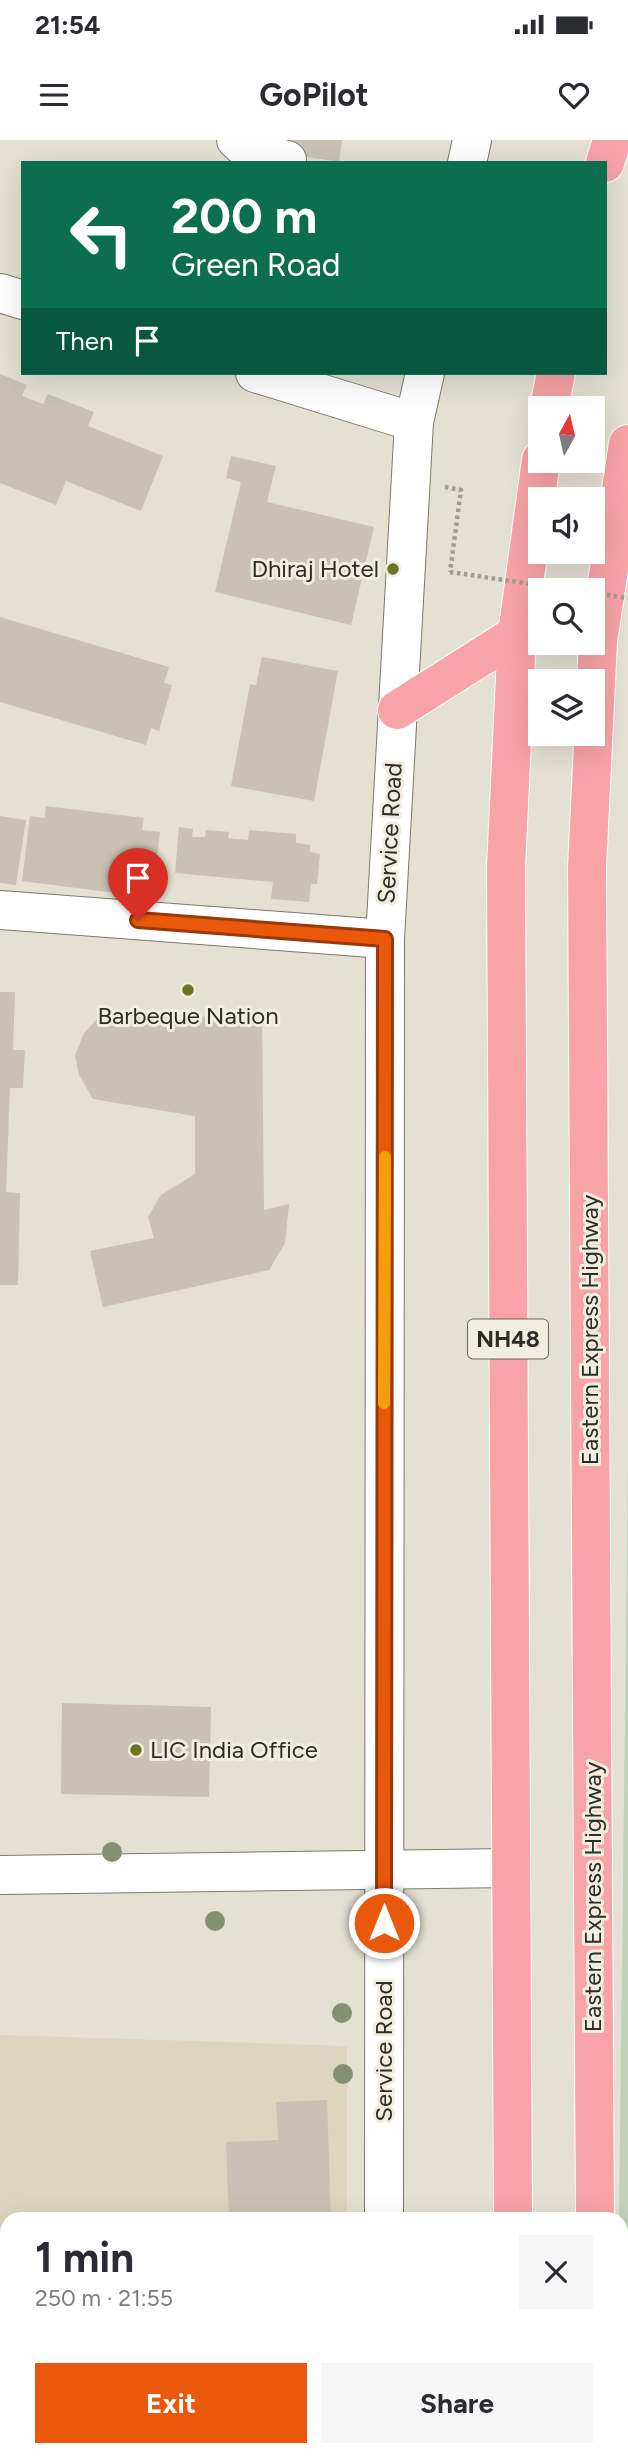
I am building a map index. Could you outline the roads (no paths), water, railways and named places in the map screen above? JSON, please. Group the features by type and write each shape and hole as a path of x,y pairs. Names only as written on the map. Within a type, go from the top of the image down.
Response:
{"highway":[{"path":"593,161 596,140"},
{"path":"606,161 612,140"},
{"path":"552,396 556,375"},
{"name":"Eastern Express Highway","path":"594,2212 587,868 598,641 626,466"},
{"name":"NH48","path":"513,2212 506,868 517,634 539,473"},
{"path":"397,710 517,634"}],"street":[{"path":"236,140 246,149 287,160"},
{"path":"467,161 472,140"},
{"path":"0,293 21,299"},
{"path":"261,375 414,422"},
{"name":"Service Road","path":"384,2212 385,939 414,422 425,375"},
{"path":"0,910 385,939"},
{"path":"0,1875 511,1868"}],"place":[{"name":"Dhiraj Hotel","path":"393,569"},
{"name":"Barbeque Nation","path":"188,990"},
{"name":"LIC India Office","path":"136,1750"}]}
